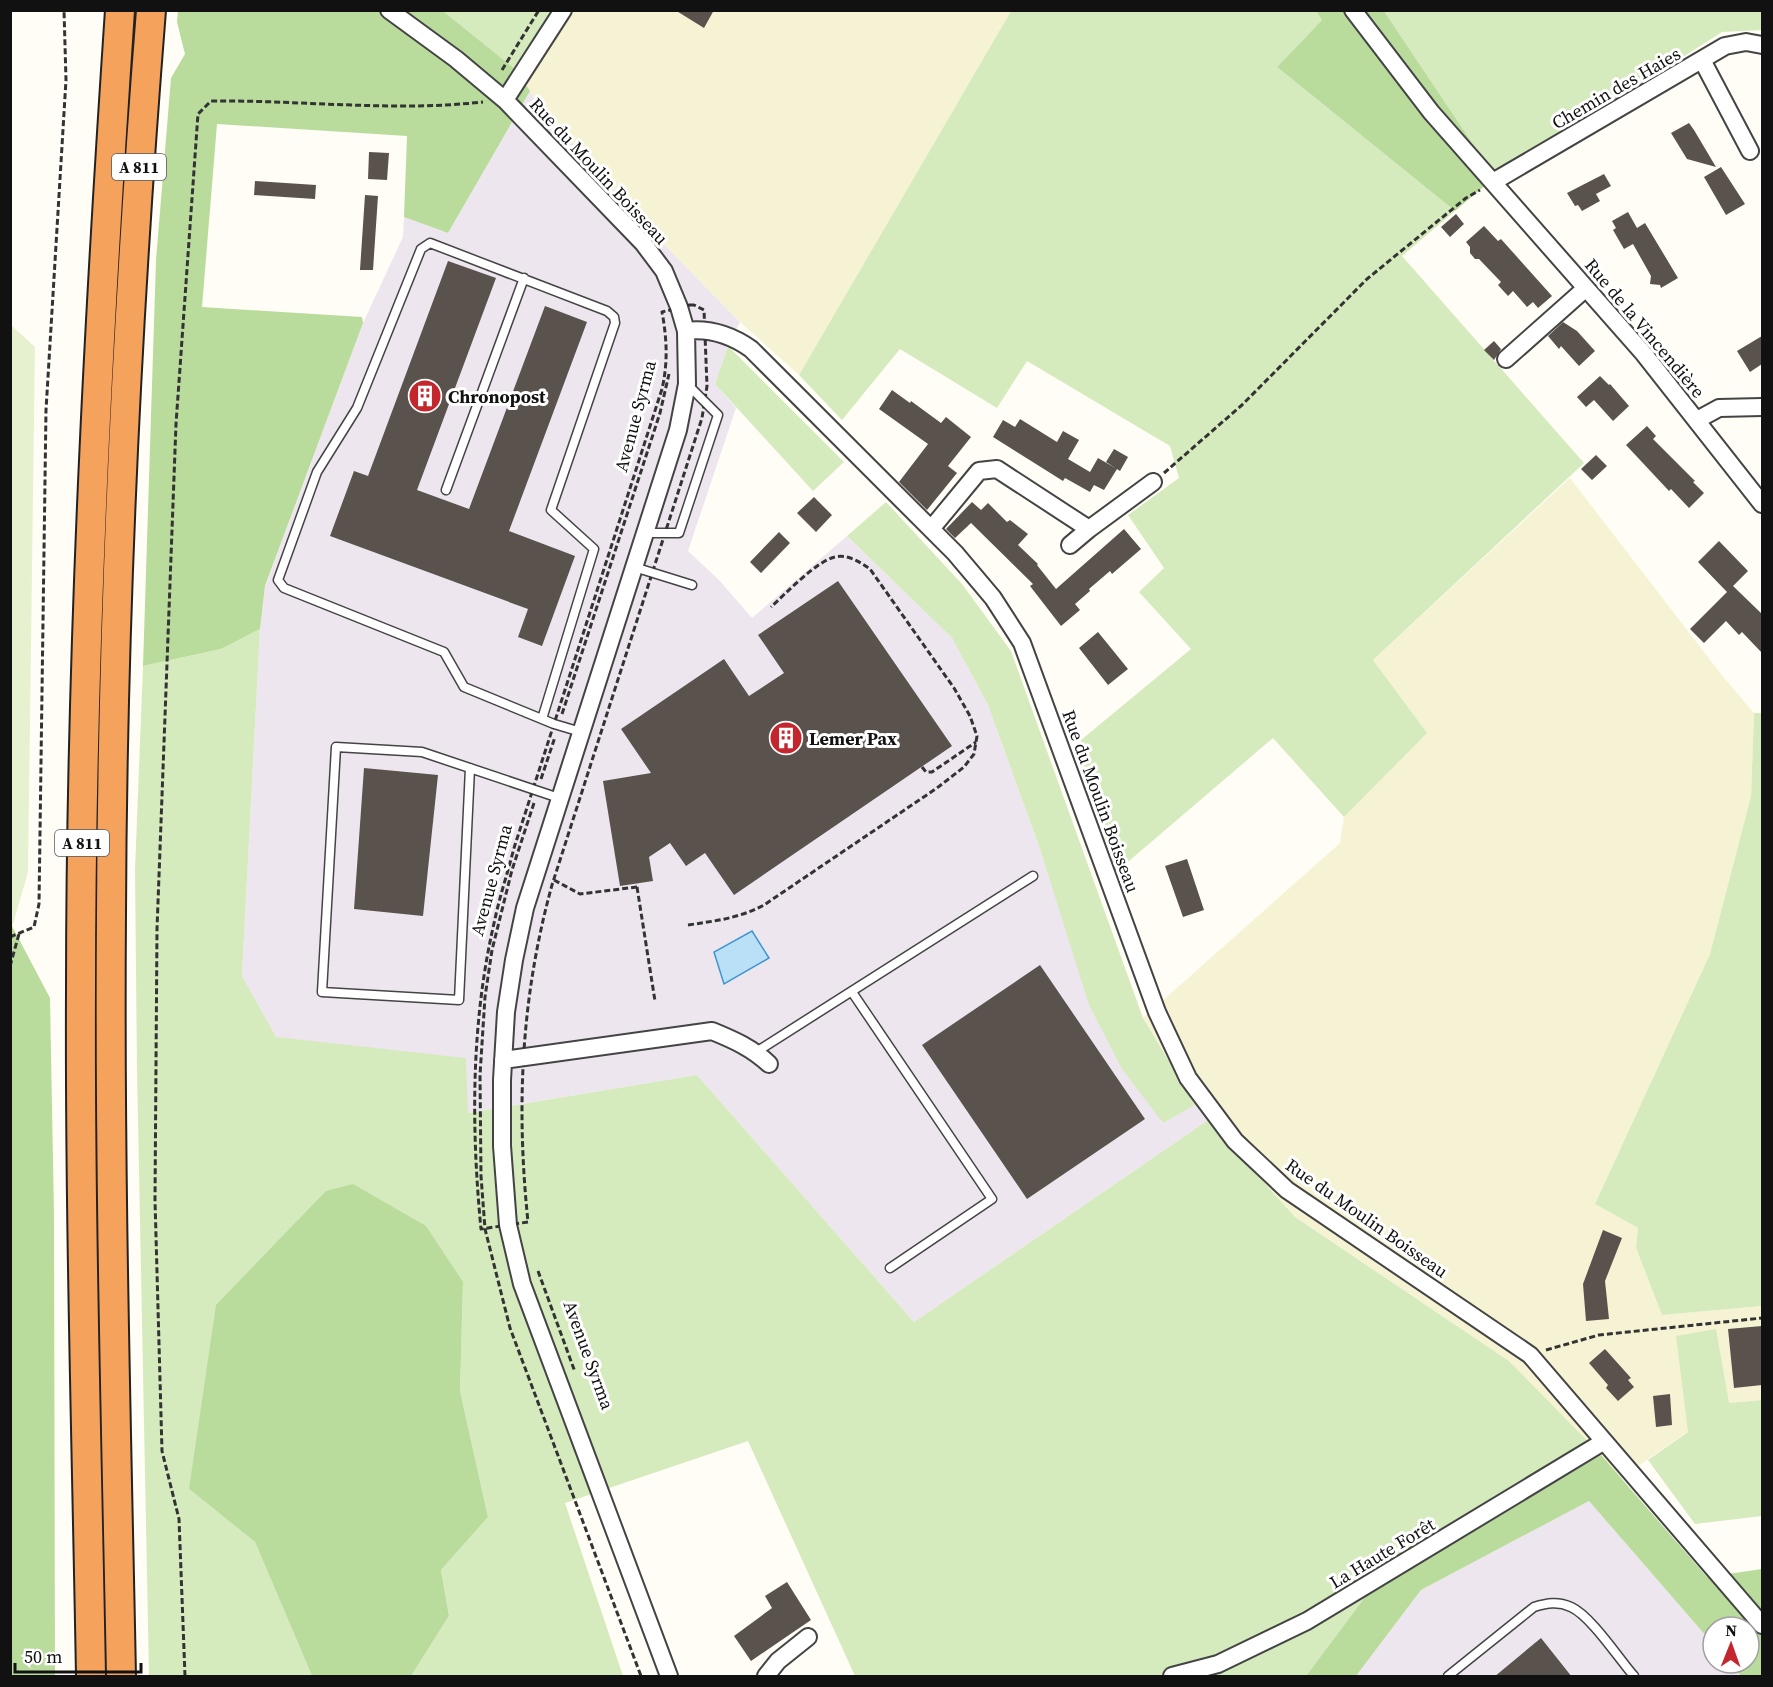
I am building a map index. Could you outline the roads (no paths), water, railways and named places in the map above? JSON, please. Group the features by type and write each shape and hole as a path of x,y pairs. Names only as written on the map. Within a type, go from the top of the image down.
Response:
{"highway":[{"name":"A 811","path":"91,1677 82,1177 82,850 95,405 120,10"},
{"name":"A 811","path":"121,1677 111,1071 112,831 125,398 151,10"}],"street":[{"name":"Rue du Moulin Boisseau","path":"389,10 456,59 505,100 643,243 664,271 681,313 693,330 735,338 751,349 955,553 993,598 1022,643 1157,1012 1188,1078 1235,1141 1287,1190 1530,1355 1762,1625"},
{"path":"505,100 563,10"},
{"name":"Rue de la Vincendière","path":"1353,10 1431,112 1644,354 1762,504"},
{"name":"Chemin des Haies","path":"1493,182 1725,46 1746,42 1762,45"},
{"path":"1702,60 1750,151"},
{"path":"1506,359 1586,288"},
{"name":"Avenue Syrma","path":"669,1677 522,1284 506,1208 502,1146 510,1060 506,1012 525,908 581,732 653,533 678,430 687,384 693,330"},
{"path":"1697,420 1719,408 1762,407"},
{"path":"931,529 979,471 997,469 1089,530"},
{"path":"1070,545 1154,482"},
{"path":"510,1060 712,1031 743,1044 770,1064"},
{"name":"La Haute Forêt","path":"1172,1677 1218,1665 1307,1621 1603,1442"},
{"path":"766,1677 778,1661 808,1637"}],"lane":[{"path":"542,719 594,549 551,510 615,318 607,311 430,243 421,249 357,408 317,472 278,580 284,588 444,652 464,687 559,726 581,732"},
{"path":"446,490 524,278"},
{"path":"653,533 679,533 718,415 687,384"},
{"path":"641,569 692,585"},
{"path":"470,768 459,1000 322,992 336,747 422,752 470,768 537,791 559,798"},
{"path":"756,1052 1033,876"},
{"path":"852,992 992,1199 890,1268"},
{"path":"1448,1677 1534,1607 1550,1602 1571,1607 1586,1618 1634,1677"}],"water":[{"path":"752,931 769,958 724,984 714,952"}],"place":[{"name":"Chronopost","path":"425,396"},
{"name":"Lemer Pax","path":"786,738"}]}
